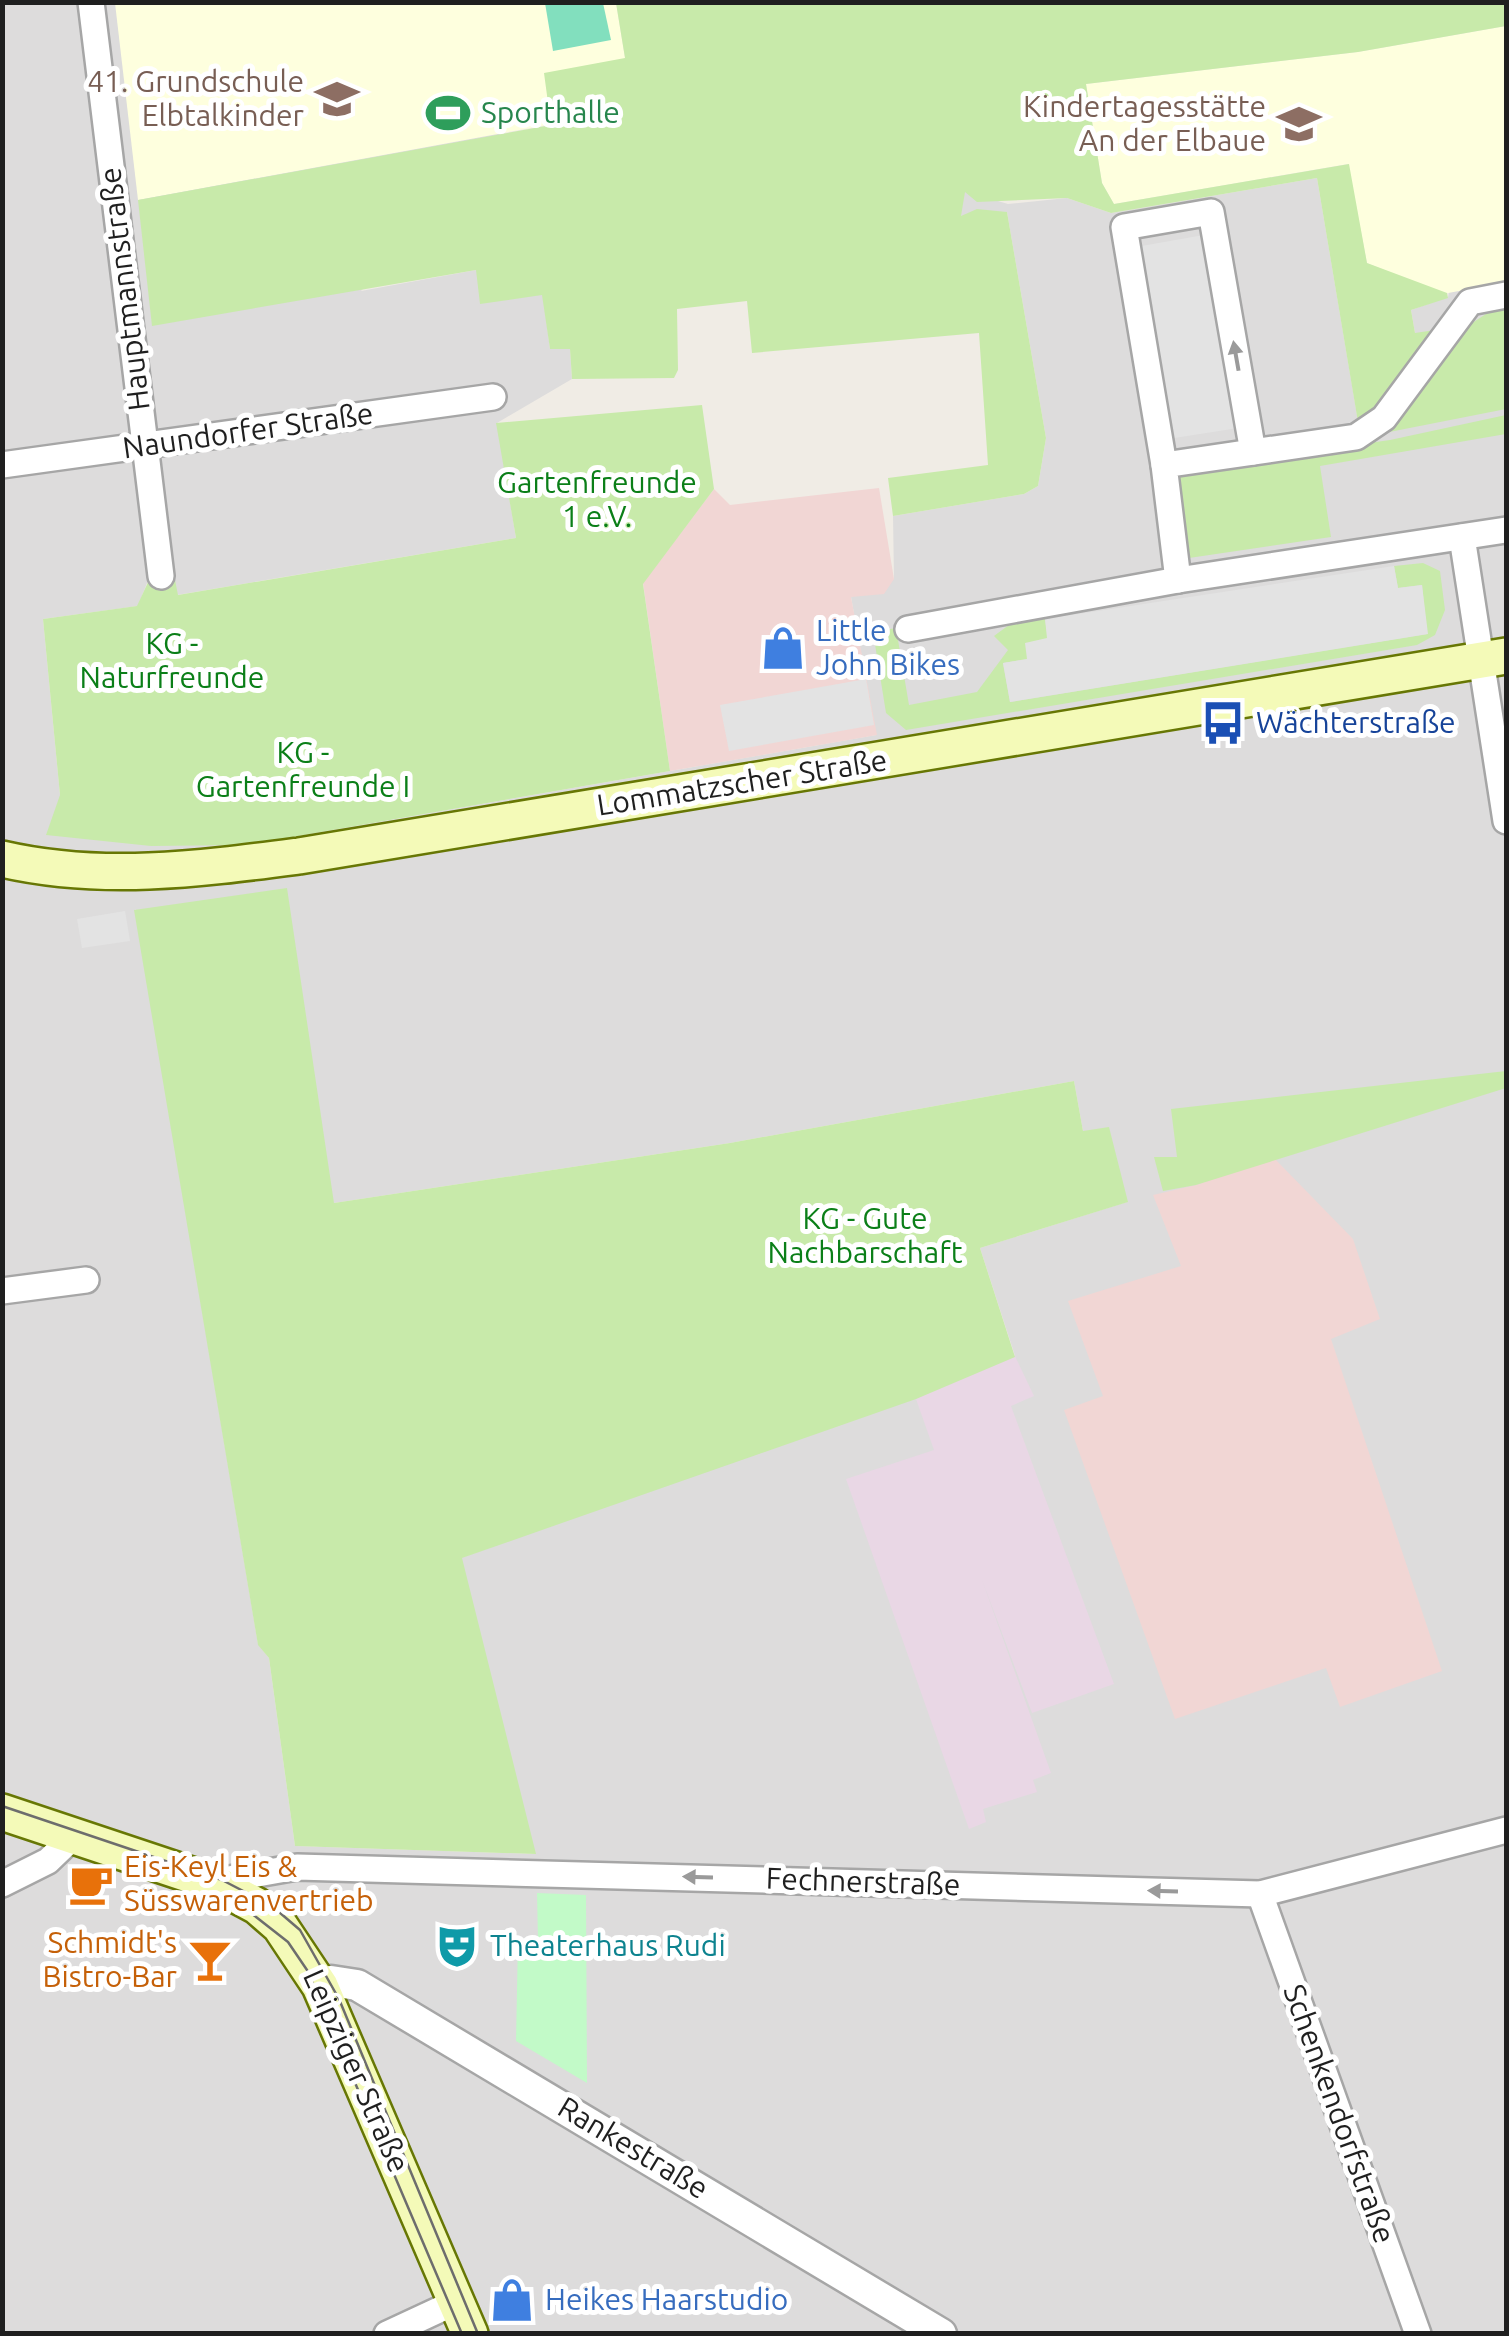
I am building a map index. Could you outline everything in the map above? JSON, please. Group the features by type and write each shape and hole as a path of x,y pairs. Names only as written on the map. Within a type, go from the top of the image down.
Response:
{"main road":[{"name":"Lommatzscher Straße","path":"2,860 104,873 168,874 299,856 1493,658"},
{"name":"Leipziger Straße","path":"2,1812 212,1882 256,1906 280,1926 320,1986 464,2317"}],"street":[{"name":"Hauptmannstraße","path":"90,2 160,576"},
{"path":"1178,580 1164,465 1124,227 1211,212 1253,452"},
{"path":"1164,465 1356,436 1384,418 1470,302 1506,295"},
{"name":"Naundorfer Straße","path":"2,465 493,396"},
{"path":"908,630 1178,580 1506,530"},
{"path":"1462,538 1493,658 1506,821"},
{"path":"2,1291 86,1280"},
{"name":"Fechnerstraße","path":"212,1882 298,1868 1260,1894 1506,1830"},
{"path":"2,1884 48,1861 74,1836"},
{"name":"Schenkendorfstraße","path":"1260,1894 1418,2334"},
{"name":"Rankestraße","path":"320,1986 331,1981 357,1985 941,2334"},
{"path":"387,2334 464,2317"}],"shaded area":[{"path":"3,3 616,3 361,291 476,270 543,295 550,349 570,348 572,379 497,423 516,538 177,595 149,578 138,606 43,619 60,795 247,845 876,735 851,597 894,579 893,516 1024,494 1038,486 1046,438 1007,212 960,217 964,191 1008,204 1067,198 1111,213 1317,178 1358,421 1415,333 1411,310 1448,297 1506,26 1506,2333 3,2334","holes":["135,909 334,1203 730,1143 1074,1081 1083,1131 1127,1202 980,1248 1015,1356 461,1558 535,1854 295,1846 269,1658 258,1644"]},
{"name":"41. Grundschule Elbtalkinder","path":"115,3 616,3 625,58 552,124 138,200"},
{"name":"Kindertagesstätte An der Elbaue","path":"1506,26 1506,282 1443,294 1367,263 1348,164 1114,204 1102,183 1086,84 1358,52"},
{"path":"1204,235 1238,428 1168,439 1136,247"},
{"path":"879,488 894,579 884,594 851,597 877,735 670,771 643,583 714,489 730,505"},
{"path":"1394,566 1398,588 1422,585 1428,634 1010,702 1003,663 1027,659 1025,643 1047,638 1045,619"},
{"name":"Little John Bikes","path":"866,679 874,725 729,751 720,705"},
{"path":"125,911 130,941 82,948 77,919"},
{"path":"1274,1158 1353,1239 1380,1319 1331,1339 1442,1671 1340,1707 1326,1668 1175,1719 1064,1410 1103,1396 1068,1301 1181,1266 1153,1195 1196,1185"},
{"path":"1013,1352 1034,1396 1011,1406 1114,1684 1032,1713 982,1580 1051,1773 1033,1780 1037,1792 983,1809 986,1822 969,1829 846,1479 934,1450 916,1399"}],"green space":[{"path":"545,3 603,3 611,40 553,51"},
{"path":"616,3 1506,3 1506,26 1358,52 1086,84 1102,183 1114,204 1349,164 1367,263 1447,293 1448,298 1411,310 1415,333 1435,330 1378,409 1358,422 1317,178 1111,213 1067,198 977,202 965,192 961,216 977,209 1007,212 1046,438 1038,486 1024,494 893,516 888,478 988,465 979,333 752,353 747,301 677,309 678,370 674,378 572,379 570,349 550,349 542,295 480,304 476,270 152,326 138,200 551,125 544,73 625,58"},
{"path":"1506,301 1506,409 1364,437 1469,325"},
{"path":"702,405 714,489 643,584 670,771 247,845 151,846 46,835 60,795 43,619 137,606 150,578 174,575 178,595 516,538 496,423"},
{"path":"1506,415 1506,434 1320,466 1331,537 1189,558 1175,482 1186,469 1390,440"},
{"path":"1423,563 1440,571 1445,610 1435,635 1417,645 906,730 886,713 873,632 896,628 909,705 977,692 1008,650 994,636 1024,618 1045,619 1048,638 1028,659 1003,663 1010,702 1427,634 1422,585 1398,588 1394,566"},
{"name":"KG - Gute Nachbarschaft","path":"287,888 334,1203 730,1143 1074,1081 1083,1131 1109,1127 1128,1202 980,1248 1015,1357 916,1399 462,1558 536,1854 295,1846 269,1658 258,1645 134,910"},
{"path":"1506,1071 1506,1088 1196,1185 1163,1191 1154,1157 1177,1157 1171,1109"},
{"path":"537,1893 586,1895 587,2083 516,2041 518,1940 538,1940"}],"tram line":[{"path":"2,1806 222,1880 272,1906 300,1930 339,1999 478,2334"},
{"path":"233,1899 288,1942 307,1970 462,2334"}],"place":[{"name":"41. Grundschule Elbtalkinder","path":"337,99"},
{"name":"Sporthalle","path":"448,113"},
{"name":"Kindertagesstätte An der Elbaue","path":"1299,124"},
{"name":"Little John Bikes","path":"783,648"},
{"name":"Wächterstraße","path":"1223,723"},
{"name":"Eis-Keyl Eis & Süsswarenvertrieb","path":"91,1884"},
{"name":"Theaterhaus Rudi","path":"457,1946"},
{"name":"Schmidt's Bistro-Bar","path":"210,1960"},
{"name":"Heikes Haarstudio","path":"512,2300"}],"park label":[{"name":"Gartenfreunde 1 e.V.","path":"597,500"},
{"name":"KG - Naturfreunde","path":"172,661"},
{"name":"KG - Gartenfreunde I","path":"303,770"}]}
